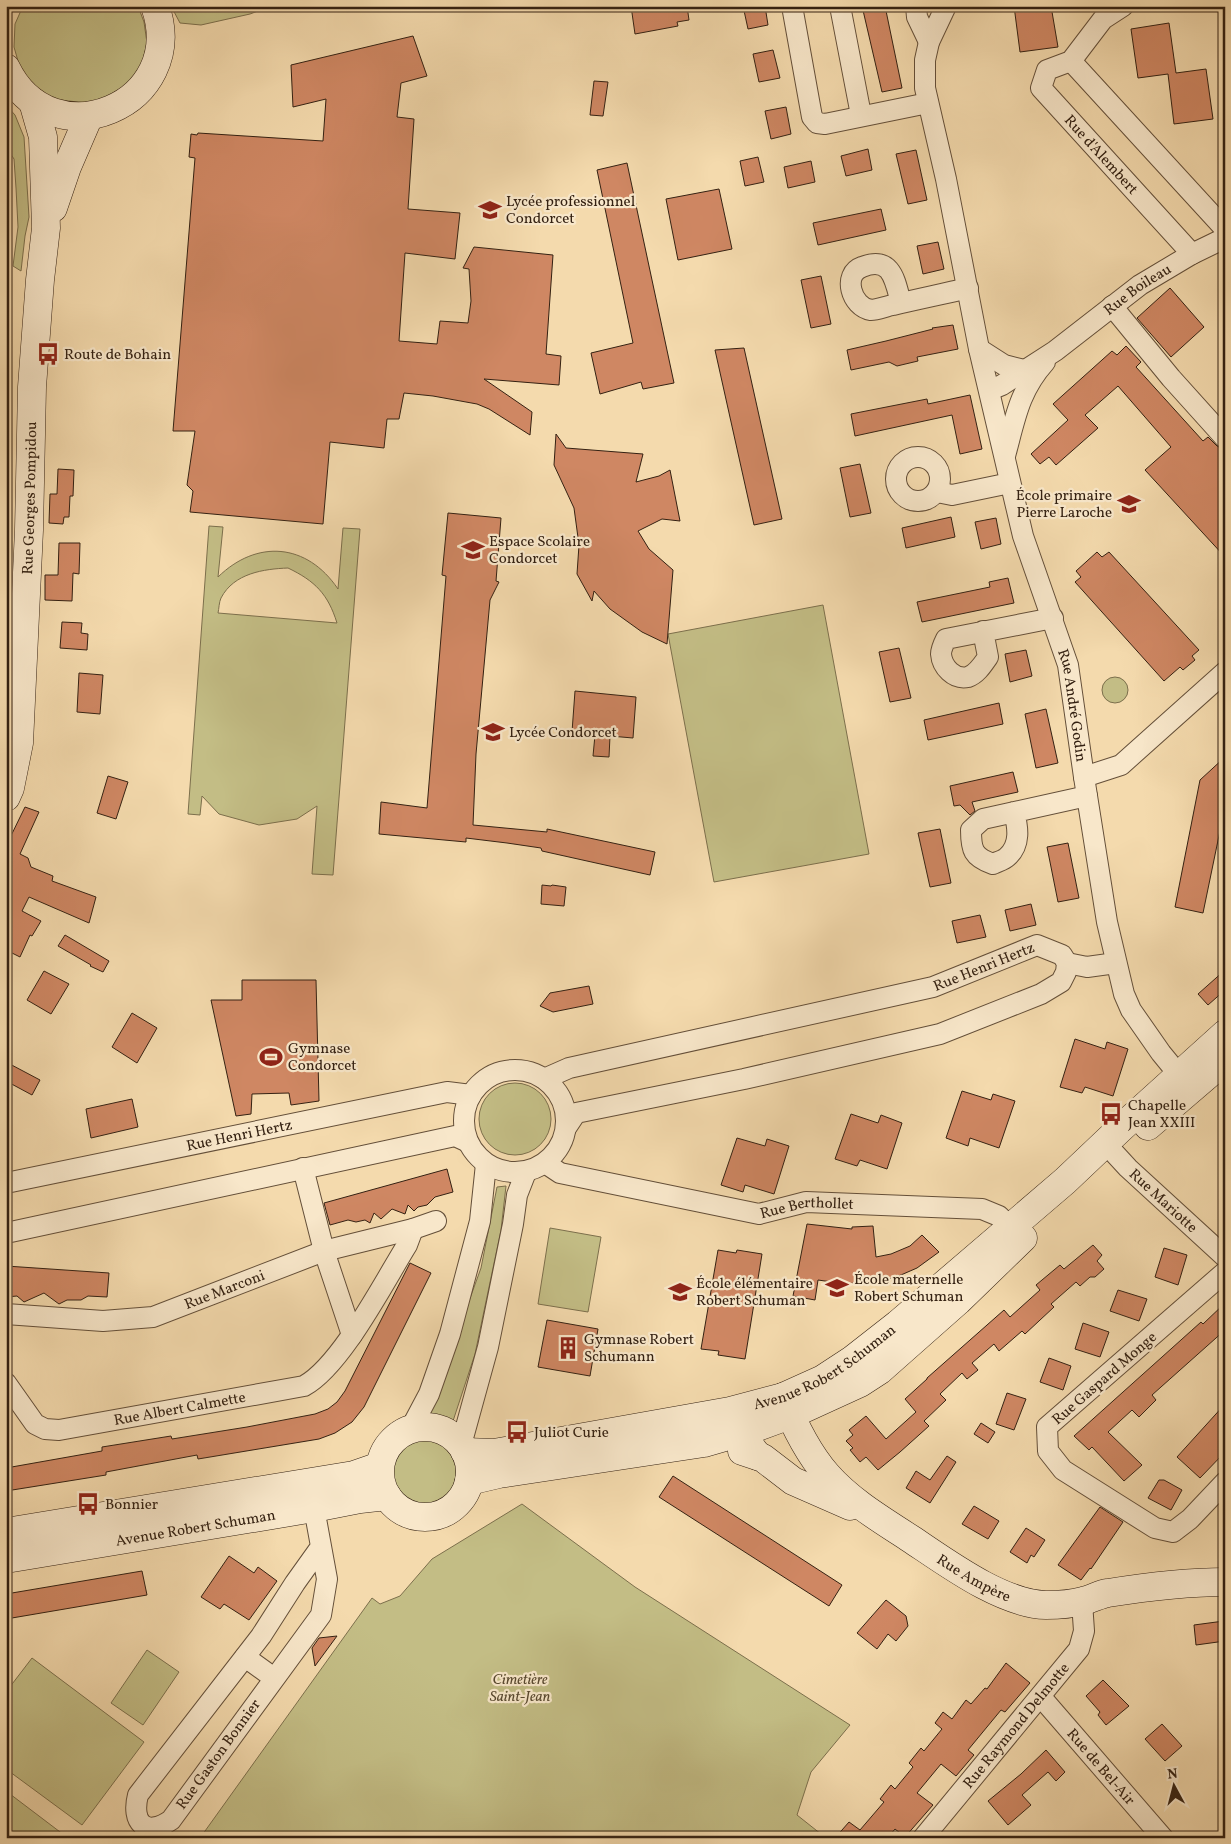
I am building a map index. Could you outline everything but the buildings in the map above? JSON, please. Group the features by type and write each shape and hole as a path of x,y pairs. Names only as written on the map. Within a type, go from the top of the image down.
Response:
{"main road":[{"path":"6,68 12,80 22,92 33,102 50,111 69,116 89,116 112,110 134,97 150,78 159,55 161,31 155,6"},
{"name":"Rue Georges Pompidou","path":"6,797 10,788 19,743 29,530 32,387 46,228 43,137 33,102"},
{"name":"Rue Georges Pompidou","path":"46,228 67,167 89,116"},
{"name":"Avenue Robert Schuman","path":"463,1448 494,1452 730,1411 787,1406 846,1390 860,1383 898,1355 1110,1149 1185,1083 1225,1034"},
{"name":"Avenue Robert Schuman","path":"1185,1083 1225,1060"},
{"name":"Avenue Robert Schuman","path":"469,1481 499,1474 704,1442 745,1430 787,1406 852,1360 898,1324 1065,1181 1110,1149"},
{"path":"817,1463 813,1427 823,1410 846,1390"},
{"name":"Rue Ampère","path":"787,1406 817,1463 840,1488 878,1518 990,1589 1022,1602 1045,1605 1082,1602"},
{"path":"425,1426 439,1429 451,1435 463,1448 469,1464 469,1481 462,1496 454,1506 444,1513 418,1516 406,1513 395,1506 382,1487 379,1477 383,1454 390,1442 411,1428 425,1426"},
{"name":"Rue Ampère","path":"745,1430 750,1447 758,1456"},
{"name":"Rue Ampère","path":"704,1442 764,1458 793,1481 878,1518"},
{"name":"Avenue Robert Schuman","path":"6,1532 354,1475 380,1466"},
{"name":"Avenue Robert Schuman","path":"6,1559 387,1496"},
{"path":"1082,1602 1106,1593 1203,1582 1225,1582"},
{"path":"1082,1602 1107,1607 1204,1595 1225,1590"}],"street":[{"path":"792,6 812,116 817,123 825,124 861,115 928,103"},
{"path":"840,6 861,115"},
{"path":"916,6 917,17 929,42"},
{"path":"946,6 929,42 925,60 925,88 946,179 979,349 1004,365 1024,370"},
{"path":"1123,6 1103,19 1071,61 1225,229"},
{"name":"Rue d'Alembert","path":"1071,61 1047,70 1041,88 1192,254"},
{"name":"Rue Boileau","path":"990,390 1055,351 1140,285 1192,254 1225,238"},
{"path":"901,303 968,288"},
{"path":"1112,306 1225,438"},
{"name":"Rue André Godin","path":"979,349 1023,536 1053,618 1072,682 1085,787 1107,922 1124,994 1131,1010 1185,1083"},
{"name":"Rue Boileau","path":"1004,459 1025,389 1033,375 1055,351"},
{"path":"937,492 952,495 1010,483"},
{"path":"983,631 1053,618"},
{"path":"1014,812 1085,787 1121,765 1225,672"},
{"name":"Rue Henri Hertz","path":"544,1078 569,1068 933,987 1037,945 1062,955 1067,963"},
{"path":"566,1128 576,1113 801,1066 940,1034 1041,994 1061,982 1066,972 1067,963 1086,967 1116,963"},
{"path":"522,1070 544,1078 562,1100 566,1114 566,1128 562,1142 555,1154 545,1163 526,1172 506,1172 486,1164 468,1142 464,1126 465,1110 471,1095 487,1078 498,1073 522,1070"},
{"name":"Rue Henri Hertz","path":"6,1183 447,1092 471,1095"},
{"path":"6,1233 455,1136 468,1142"},
{"name":"Rue Mariotte","path":"1110,1149 1225,1257"},
{"name":"Rue Berthollet","path":"545,1163 560,1172 759,1214 806,1202 982,1209 999,1216 1010,1227"},
{"path":"411,1428 428,1394 450,1334 480,1221 486,1164"},
{"path":"303,1168 324,1251 352,1335"},
{"path":"463,1448 488,1348 517,1195 526,1172"},
{"name":"Rue Marconi","path":"6,1314 103,1321 153,1317 324,1251 413,1229 436,1221"},
{"name":"Rue Albert Calmette","path":"6,1383 35,1424 44,1429 59,1430 304,1386 320,1376 352,1335 407,1245 413,1229"},
{"name":"Rue Gaspard Monge","path":"1225,1272 1046,1428 1048,1451 1063,1470 1156,1528 1173,1532 1190,1519 1225,1482"},
{"name":"Rue Gaston Bonnier","path":"314,1508 327,1579 321,1614 171,1820 162,1826 150,1828 143,1824 137,1816 135,1806 138,1795 261,1636 320,1548"},
{"name":"Rue Raymond Delmotte","path":"923,1838 1079,1649 1084,1631 1082,1602"},
{"path":"245,1657 274,1678"},
{"name":"Rue de Bel-Air","path":"1041,1697 1163,1838"}],"green space":[{"path":"23,6 138,6 144,22 147,43 142,64 131,82 95,104 52,99 33,86 20,68 14,47 15,24"},
{"path":"171,6 271,6 250,14 201,25 180,23"},
{"path":"6,105 15,115 24,137 29,217 21,271 13,266 18,227 14,159 6,147"},
{"path":"209,526 223,527 218,577 233,565 249,556 281,551 297,555 312,562 326,574 338,589 343,528 360,529 333,875 312,874 317,806 297,819 259,825 219,814 202,796 200,815 188,814","holes":["288,568 313,583 325,596 337,623 218,613 220,600 234,583 260,571"]},
{"path":"823,605 869,854 714,882 668,634"},
{"path":"1115,677 1124,681 1128,690 1124,699 1115,703 1106,699 1102,690 1106,681"},
{"path":"508,1083 522,1083 541,1093 551,1112 551,1126 541,1145 522,1155 508,1155 489,1145 479,1126 479,1112 489,1093"},
{"path":"506,1186 501,1230 475,1354 453,1421 428,1414 481,1268 497,1187"},
{"path":"550,1228 601,1237 588,1312 538,1304"},
{"path":"424,1440 436,1442 447,1449 454,1460 456,1472 454,1484 447,1495 436,1502 424,1504 412,1502 401,1495 394,1484 392,1472 394,1460 401,1449 412,1442"},
{"name":"Cimetière Saint-Jean","path":"522,1504 635,1587 850,1725 811,1772 797,1815 826,1838 200,1838 372,1598 380,1604 400,1596 432,1559"},
{"path":"147,1650 179,1672 143,1725 111,1703"},
{"path":"32,1658 144,1742 82,1825 6,1769 6,1692"},
{"path":"6,1791 68,1838 6,1838"}],"place":[{"name":"Lycée professionnel Condorcet","path":"490,210"},
{"name":"Route de Bohain","path":"48,354"},
{"name":"École primaire Pierre Laroche","path":"1129,504"},
{"name":"Espace Scolaire Condorcet","path":"473,550"},
{"name":"Lycée Condorcet","path":"493,732"},
{"name":"Gymnase Condorcet","path":"271,1057"},
{"name":"Chapelle Jean XXIII","path":"1111,1114"},
{"name":"École maternelle Robert Schuman","path":"837,1288"},
{"name":"École élémentaire Robert Schuman","path":"680,1292"},
{"name":"Gymnase Robert Schumann","path":"568,1348"},
{"name":"Juliot Curie","path":"517,1432"},
{"name":"Bonnier","path":"88,1504"}]}
